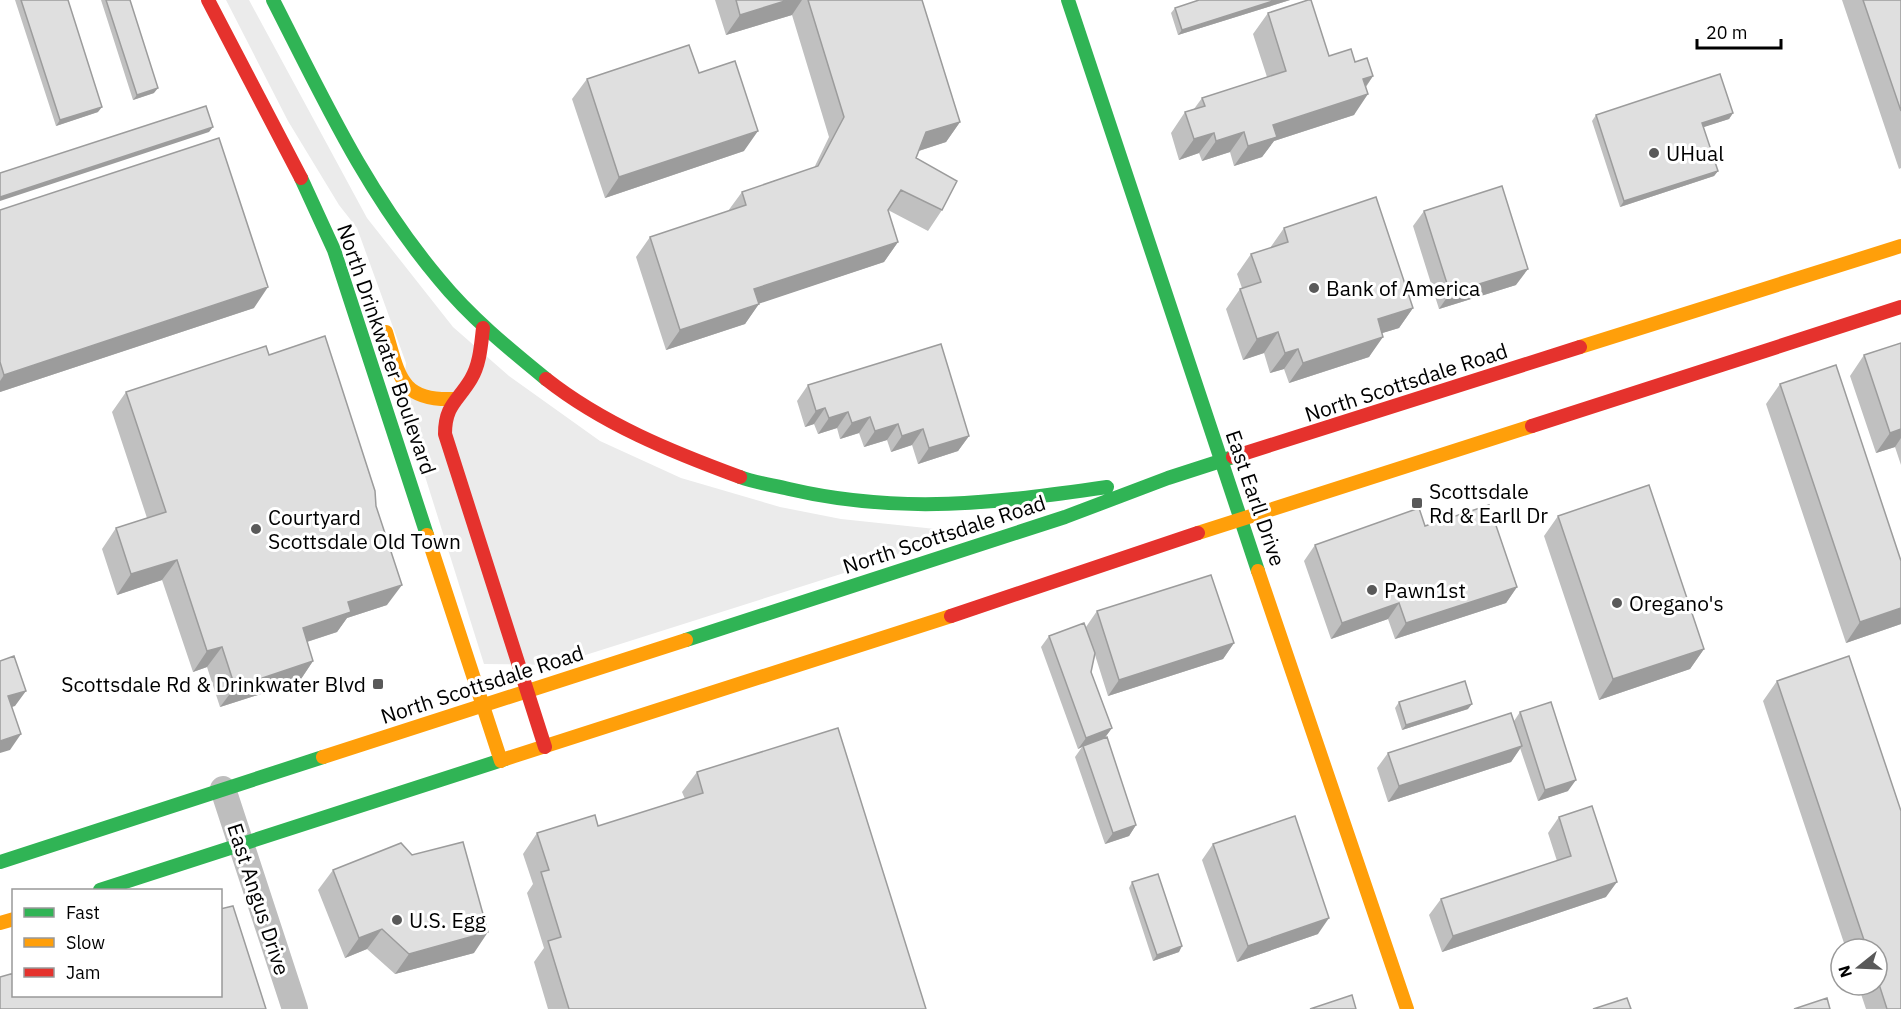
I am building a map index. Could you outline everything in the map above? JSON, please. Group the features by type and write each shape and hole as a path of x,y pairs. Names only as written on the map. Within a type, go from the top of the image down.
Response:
{"main road":[{"name":"North Drinkwater Boulevard","path":"208,0 314,204 334,250 501,761"},
{"path":"273,0 340,131 391,218 421,259 483,328 526,365 602,417 650,442 745,479 843,500 896,505 971,504 1168,478"},
{"name":"East Earll Drive","path":"1068,0 1240,520 1407,1009"},
{"path":"314,204 353,262"},
{"name":"North Scottsdale Road","path":"0,862 1065,517 1168,478 1901,246"},
{"path":"106,889 1901,307"},
{"path":"383,324 405,386 425,399 453,399"},
{"path":"483,328 475,371 466,387 453,399 444,424 446,443 545,747"}],"street":[{"name":"East Angus Drive","path":"223,789 295,1009"}],"shaded area":[{"path":"226,0 249,0 367,218 453,327 509,376 600,441 681,478 780,507 841,519 945,530 939,539 863,567 554,665 484,664 402,403 406,363 357,228 339,205 288,121"}],"building":[{"path":"21,0 68,0 102,107 60,120"},
{"path":"106,0 130,0 158,88 137,95"},
{"path":"736,0 788,0 740,15"},
{"path":"808,0 922,0 960,122 926,132 916,158 957,181 942,210 901,190 888,210 898,242 754,289 759,304 680,330 650,237 746,205 742,192 818,166 844,117"},
{"path":"1199,0 1276,0 1182,30 1175,8"},
{"path":"1311,0 1329,56 1351,49 1355,62 1367,58 1373,76 1363,79 1368,94 1273,125 1277,137 1248,146 1244,132 1216,141 1214,133 1194,139 1185,112 1205,106 1202,98 1286,71 1268,13"},
{"path":"1863,0 1901,0 1901,111"},
{"path":"689,45 699,73 735,61 758,131 619,177 587,79"},
{"name":"UHual","path":"1720,74 1733,113 1702,123 1718,171 1624,201 1596,115"},
{"path":"206,106 213,127 0,197 0,173"},
{"path":"219,138 268,287 4,375 0,362 0,210"},
{"path":"1502,186 1528,269 1450,293 1424,211"},
{"name":"Bank of America","path":"1376,197 1413,308 1378,319 1383,337 1303,363 1298,349 1285,353 1278,332 1257,339 1240,289 1261,282 1251,254 1288,242 1284,228"},
{"name":"Courtyard Scottsdale Old Town","path":"325,336 375,491 376,506 402,585 348,602 351,612 303,628 313,661 235,687 222,647 207,651 177,560 131,574 116,528 166,512 126,392 266,346 269,355"},
{"path":"1901,343 1901,429 1890,433 1864,355"},
{"path":"941,344 969,436 929,448 923,429 902,436 898,424 875,431 870,417 852,423 848,412 829,418 825,408 816,411 808,385"},
{"path":"1836,365 1901,561 1901,608 1860,622 1780,384"},
{"name":"Oregano's","path":"1649,485 1704,649 1613,679 1558,516"},
{"path":"1489,505 1517,587 1406,623 1399,603 1342,623 1315,545 1419,508 1425,526"},
{"path":"1211,575 1234,643 1119,680 1097,611"},
{"path":"1084,623 1095,653 1091,672 1112,728 1086,738 1049,636"},
{"path":"14,656 26,691 8,696 21,734 0,741 0,661"},
{"path":"1849,656 1901,811 1901,1009 1887,1009 1883,997 1889,997 1889,937 1863,937 1777,681"},
{"path":"1465,681 1472,704 1406,725 1399,702"},
{"path":"1551,702 1576,780 1545,790 1520,712"},
{"path":"1511,713 1522,746 1399,786 1388,753"},
{"path":"838,728 926,1009 569,1009 548,941 561,937 541,872 549,870 537,833 595,815 598,826 703,793 697,772"},
{"path":"1107,737 1136,825 1113,833 1083,746"},
{"path":"1592,806 1617,882 1453,936 1441,899 1571,856 1559,817"},
{"path":"1295,816 1329,918 1248,946 1213,844"},
{"name":"U.S. Egg","path":"463,842 488,932 409,954 382,929 359,938 333,870 401,843 412,855"},
{"path":"1158,874 1182,946 1157,955 1132,882"},
{"path":"233,906 266,1009 0,1009 0,977 12,974 12,997 222,997 222,909"},
{"path":"1352,995 1356,1009 1310,1009"},
{"path":"1627,998 1631,1009 1593,1009"},
{"path":"1827,998 1830,1009 1794,1009"}],"traffic: fast":[{"path":"273,0 348,144 389,213 439,279 463,306 546,379"},
{"path":"1068,0 1258,571"},
{"path":"301,178 334,250 427,535"},
{"path":"686,640 1065,517 1168,478 1233,457"},
{"path":"740,477 830,497 910,504 987,502 1107,487"},
{"path":"0,862 323,757"},
{"path":"103,889 505,759"}],"traffic: slow":[{"path":"1580,347 1901,246"},
{"path":"386,332 394,361 404,382 412,390 422,395 453,399"},
{"path":"1198,533 1532,426"},
{"path":"427,535 501,761"},
{"path":"1258,571 1407,1009"},
{"path":"505,759 951,616"},
{"path":"323,757 686,640"},
{"path":"0,923 12,920"}],"traffic: jam":[{"path":"208,0 301,178"},
{"path":"1532,426 1901,307"},
{"path":"483,328 476,367 471,379 447,416 445,434 545,747"},
{"path":"1233,457 1580,347"},
{"path":"546,379 591,410 639,436 740,477"},
{"path":"951,616 1198,533"}],"place":[{"name":"UHual","path":"1654,153"},
{"name":"Bank of America","path":"1314,288"},
{"name":"Scottsdale Rd & Earll Dr","path":"1417,503"},
{"name":"Courtyard Scottsdale Old Town","path":"256,529"},
{"name":"Pawn1st","path":"1372,590"},
{"name":"Oregano's","path":"1617,603"},
{"name":"Scottsdale Rd & Drinkwater Blvd","path":"378,684"},
{"name":"U.S. Egg","path":"397,920"}]}
